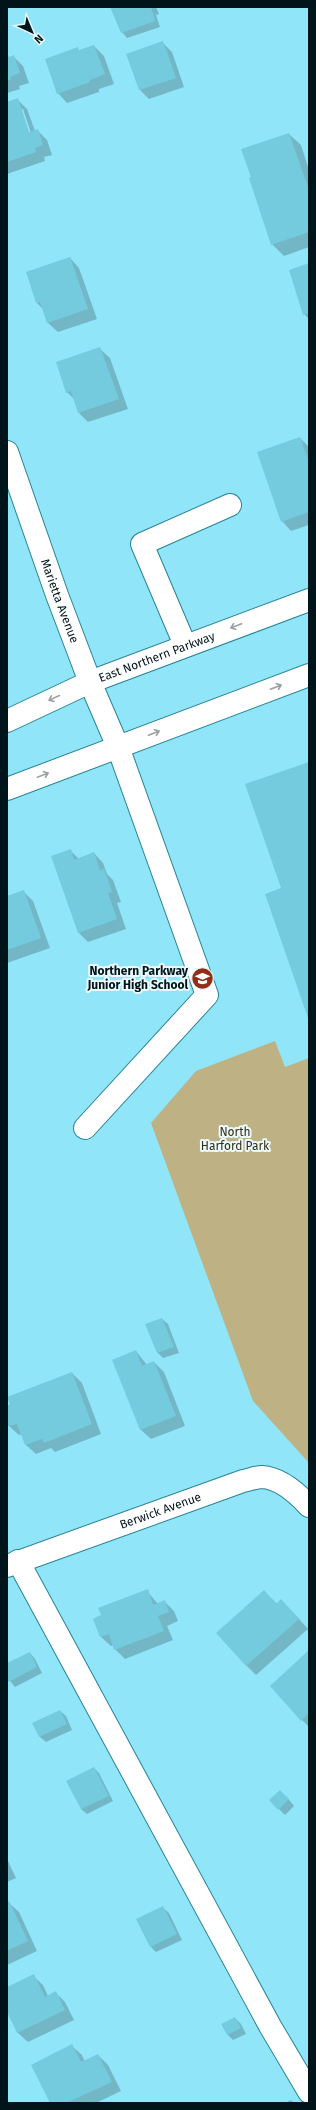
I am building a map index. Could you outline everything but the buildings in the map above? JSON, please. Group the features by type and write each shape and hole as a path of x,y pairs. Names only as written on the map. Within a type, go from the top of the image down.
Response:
{"main road":[{"name":"Marietta Avenue","path":"7,452 90,682 118,747 207,995 85,1128"},
{"path":"185,645 142,544 230,505"},
{"name":"East Northern Parkway","path":"7,721 90,682 185,645 309,600"},
{"path":"7,789 309,675"},
{"name":"Berwick Avenue","path":"12,1564 243,1481 262,1477 281,1483 300,1496 309,1506"},
{"path":"12,1564 270,2026 309,2092"}],"green space":[{"name":"North Harford Park","path":"275,1041 285,1067 309,1058 309,1463 253,1401 151,1123 196,1071"}],"place":[{"name":"Northern Parkway Junior High School","path":"203,978"}]}
